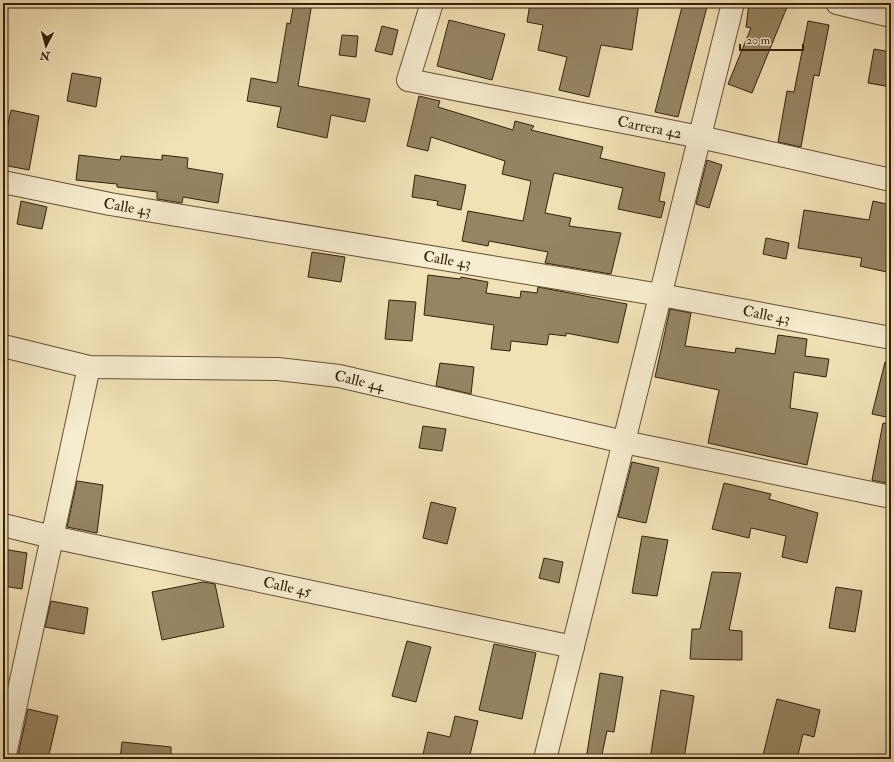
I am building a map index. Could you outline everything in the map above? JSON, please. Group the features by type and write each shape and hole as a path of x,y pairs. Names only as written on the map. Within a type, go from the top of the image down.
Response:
{"street":[{"name":"Carrera 42","path":"432,3 408,80 700,137 891,180"},
{"path":"545,759 733,3"},
{"path":"837,3 891,16"},
{"name":"Calle 43","path":"3,182 110,204 660,295 891,338"},
{"name":"Calle 44","path":"3,346 89,367 278,369 339,376 624,442 891,497"},
{"path":"4,759 89,367"},
{"name":"Calle 45","path":"3,524 52,537 573,647"}],"building":[{"path":"294,3 312,3 298,86 370,99 365,122 331,115 327,138 277,127 281,107 247,101 251,78 277,83 287,23 290,24"},
{"path":"530,3 639,3 632,50 601,45 589,97 559,90 567,57 538,50 543,25 527,22"},
{"path":"683,3 708,3 678,117 655,112"},
{"path":"749,3 787,7 752,93 728,84 751,28 746,27"},
{"path":"449,20 505,34 492,80 437,66"},
{"path":"808,21 829,25 819,76 814,75 801,147 778,142 787,91 794,92"},
{"path":"382,26 398,30 392,55 375,51"},
{"path":"342,35 358,36 356,57 339,55"},
{"path":"874,49 891,52 891,87 868,83"},
{"path":"72,73 101,78 96,107 67,101"},
{"path":"419,96 440,101 438,107 513,130 515,121 534,126 531,130 603,147 600,158 665,173 659,201 665,202 661,218 618,209 623,188 554,173 545,213 571,218 569,226 621,233 611,274 545,263 548,252 489,241 488,246 462,241 468,211 523,221 531,181 502,174 505,161 431,137 428,151 407,146"},
{"path":"11,110 39,116 29,170 3,165 3,128 7,129"},
{"path":"79,155 120,160 121,156 162,160 162,155 188,158 187,168 223,174 218,203 183,197 182,203 157,199 157,192 117,187 117,184 76,180"},
{"path":"707,160 722,165 709,208 696,204"},
{"path":"415,175 466,185 461,210 437,205 438,201 412,197"},
{"path":"21,201 47,207 42,229 17,224"},
{"path":"873,201 891,205 891,273 860,266 862,258 798,248 804,210 869,220"},
{"path":"766,238 789,243 786,259 763,254"},
{"path":"312,252 345,257 341,282 308,277"},
{"path":"428,275 460,279 461,277 488,282 486,293 520,298 521,291 537,293 538,287 627,304 618,343 566,333 566,336 549,334 547,345 511,341 510,351 491,349 494,325 424,315"},
{"path":"389,300 416,302 412,341 385,339"},
{"path":"670,309 691,313 685,346 735,353 736,348 775,354 778,335 807,339 805,356 829,359 826,377 794,372 790,408 818,413 807,465 708,443 719,390 655,377"},
{"path":"885,362 891,363 891,418 872,414"},
{"path":"440,363 474,367 471,394 436,386"},
{"path":"883,423 891,424 891,484 872,480"},
{"path":"423,426 446,429 442,451 419,448"},
{"path":"632,462 659,468 646,523 618,517"},
{"path":"77,481 103,485 97,533 67,527"},
{"path":"724,483 771,494 769,499 818,513 807,563 782,557 786,536 751,528 749,538 712,529"},
{"path":"431,502 456,508 447,544 423,538"},
{"path":"642,536 668,540 657,596 632,593"},
{"path":"3,549 27,553 22,589 3,586"},
{"path":"544,558 563,562 559,583 539,578"},
{"path":"712,572 741,573 729,630 742,631 742,660 690,659 692,629 700,629"},
{"path":"203,582 215,584 224,627 162,640 152,592"},
{"path":"836,587 862,591 855,632 829,628"},
{"path":"51,601 88,608 84,634 45,627"},
{"path":"407,641 431,647 416,702 392,696"},
{"path":"494,644 536,653 522,719 479,710"},
{"path":"600,673 623,677 614,732 607,731 601,759 586,759"},
{"path":"661,690 694,696 684,759 650,759"},
{"path":"777,699 820,710 814,737 803,734 797,759 762,759"},
{"path":"28,709 58,716 48,759 36,759 18,755"},
{"path":"455,716 478,721 469,759 422,759 428,732 450,737"},
{"path":"122,742 171,747 171,759 120,759"}]}
